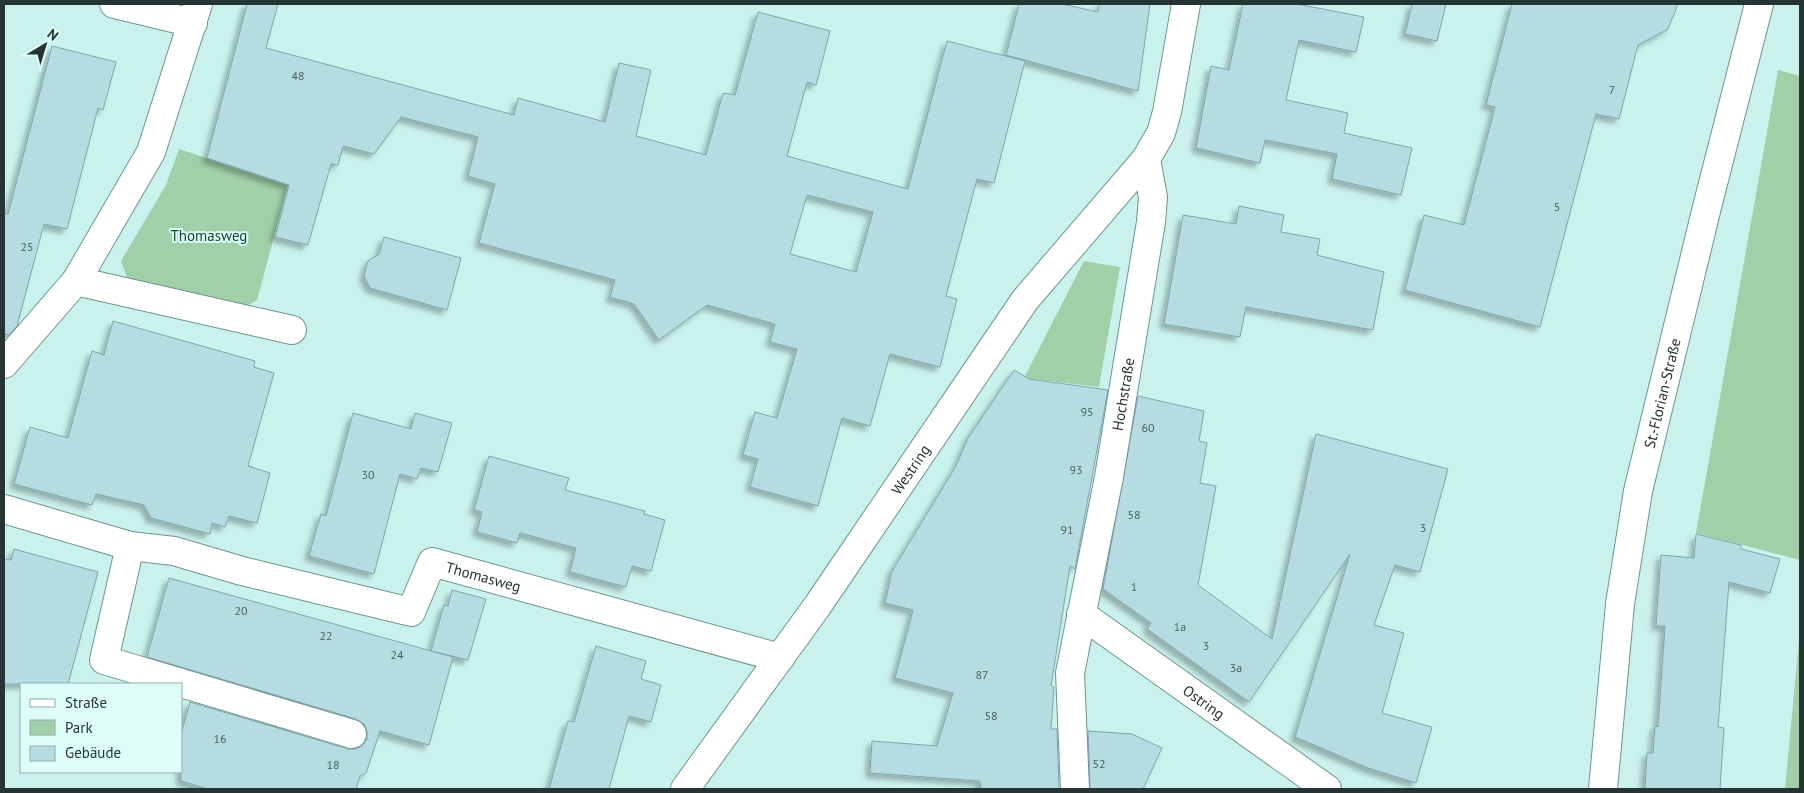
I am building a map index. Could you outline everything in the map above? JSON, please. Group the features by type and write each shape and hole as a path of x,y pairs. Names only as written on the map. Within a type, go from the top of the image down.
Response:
{"street":[{"path":"4,364 76,281 151,152 195,13 114,4"},
{"path":"1146,159 1161,133 1167,112 1186,4"},
{"name":"St.-Florian-Straße","path":"1603,789 1620,604 1638,491 1707,206 1759,4"},
{"name":"Hochstraße","path":"1075,789 1070,673 1109,477 1151,222 1153,197 1146,159"},
{"name":"Westring","path":"685,789 780,658 1025,300 1146,159"},
{"path":"76,281 292,330"},
{"name":"Thomasweg","path":"4,509 130,546 174,551 242,571 411,612 432,562 780,658"},
{"path":"130,546 104,660 181,683"},
{"name":"Ostring","path":"1081,614 1327,789"},
{"path":"182,683 352,734"}],"green space":[{"path":"1778,70 1800,76 1800,560 1696,533"},
{"name":"Thomasweg","path":"179,149 288,185 257,300 240,310 128,280 121,261 166,185"},
{"path":"1084,261 1120,267 1099,387 1024,378"},
{"path":"1800,630 1800,789 1785,789"}],"building":[{"path":"247,4 278,4 266,48 514,115 518,98 605,122 619,63 651,70 636,136 706,155 723,93 735,95 758,12 830,31 816,85 807,82 787,156 908,189 947,41 1025,61 994,183 977,179 946,296 957,299 940,367 890,354 870,426 842,418 818,506 750,487 758,459 743,455 755,412 777,418 797,349 770,342 775,324 707,305 659,340 634,304 610,297 615,280 479,243 495,184 468,176 478,137 401,117 374,154 343,146 338,165 331,164 308,245 275,237 289,185 207,158","holes":["807,195 873,212 856,272 790,254"]},
{"path":"1019,4 1062,4 1098,12 1099,4 1150,4 1138,91 1006,55"},
{"path":"1243,4 1297,4 1364,17 1356,52 1299,40 1286,100 1348,113 1344,133 1412,148 1401,195 1332,179 1337,154 1265,140 1260,163 1196,148 1211,66 1229,70"},
{"path":"1412,4 1446,4 1437,41 1405,34"},
{"path":"1512,4 1678,4 1668,29 1638,45 1619,119 1596,114 1540,327 1405,290 1424,215 1464,225 1495,107 1486,105"},
{"path":"52,46 116,62 103,110 98,108 67,229 44,224 17,326 9,335 4,334 4,213 8,214"},
{"path":"1239,206 1284,215 1281,232 1320,239 1317,255 1384,272 1373,330 1246,307 1240,337 1164,324 1183,215 1236,224"},
{"path":"384,237 461,258 447,310 370,288 364,276 368,261 379,254"},
{"path":"113,321 255,361 254,367 274,373 248,466 270,473 257,523 229,516 225,527 212,523 210,534 151,518 144,505 96,494 92,505 14,484 30,427 68,438 92,351 104,355"},
{"path":"1014,370 1029,379 1108,390 1075,569 1070,566 1051,686 1054,687 1051,729 1057,729 1059,789 981,789 980,781 870,773 872,741 937,746 953,693 895,678 913,610 885,603 892,571 956,466 968,438"},
{"path":"1138,396 1204,411 1199,441 1207,443 1200,483 1216,486 1198,585 1272,639 1316,434 1448,469 1420,572 1395,565 1374,625 1404,633 1382,713 1432,727 1416,783 1368,768 1295,737 1350,554 1249,702 1147,629 1151,623 1103,589"},
{"path":"353,413 411,429 415,413 452,423 438,472 421,468 417,479 400,474 374,574 309,556 321,514 326,516"},
{"path":"489,456 569,478 565,490 645,511 644,514 665,520 651,571 632,566 626,587 570,572 576,548 520,533 517,543 477,532 482,512 474,510"},
{"path":"1696,534 1741,545 1741,549 1780,559 1770,593 1729,582 1718,727 1724,728 1720,789 1645,789 1647,753 1653,753 1655,726 1658,727 1665,626 1656,626 1661,555 1694,558"},
{"path":"14,549 98,572 68,683 4,684 4,559 11,560"},
{"path":"169,578 453,657 429,745 380,731 366,773 360,776 356,789 208,789 181,781 182,730 190,702 348,749 362,746 367,739 367,731 364,724 356,719 147,657"},
{"path":"452,590 486,599 468,660 431,651 444,605 448,606"},
{"path":"596,646 646,661 641,679 661,685 651,722 629,716 609,789 549,789 568,721 574,722"},
{"path":"1088,731 1132,734 1162,748 1143,789 1090,789"}]}
